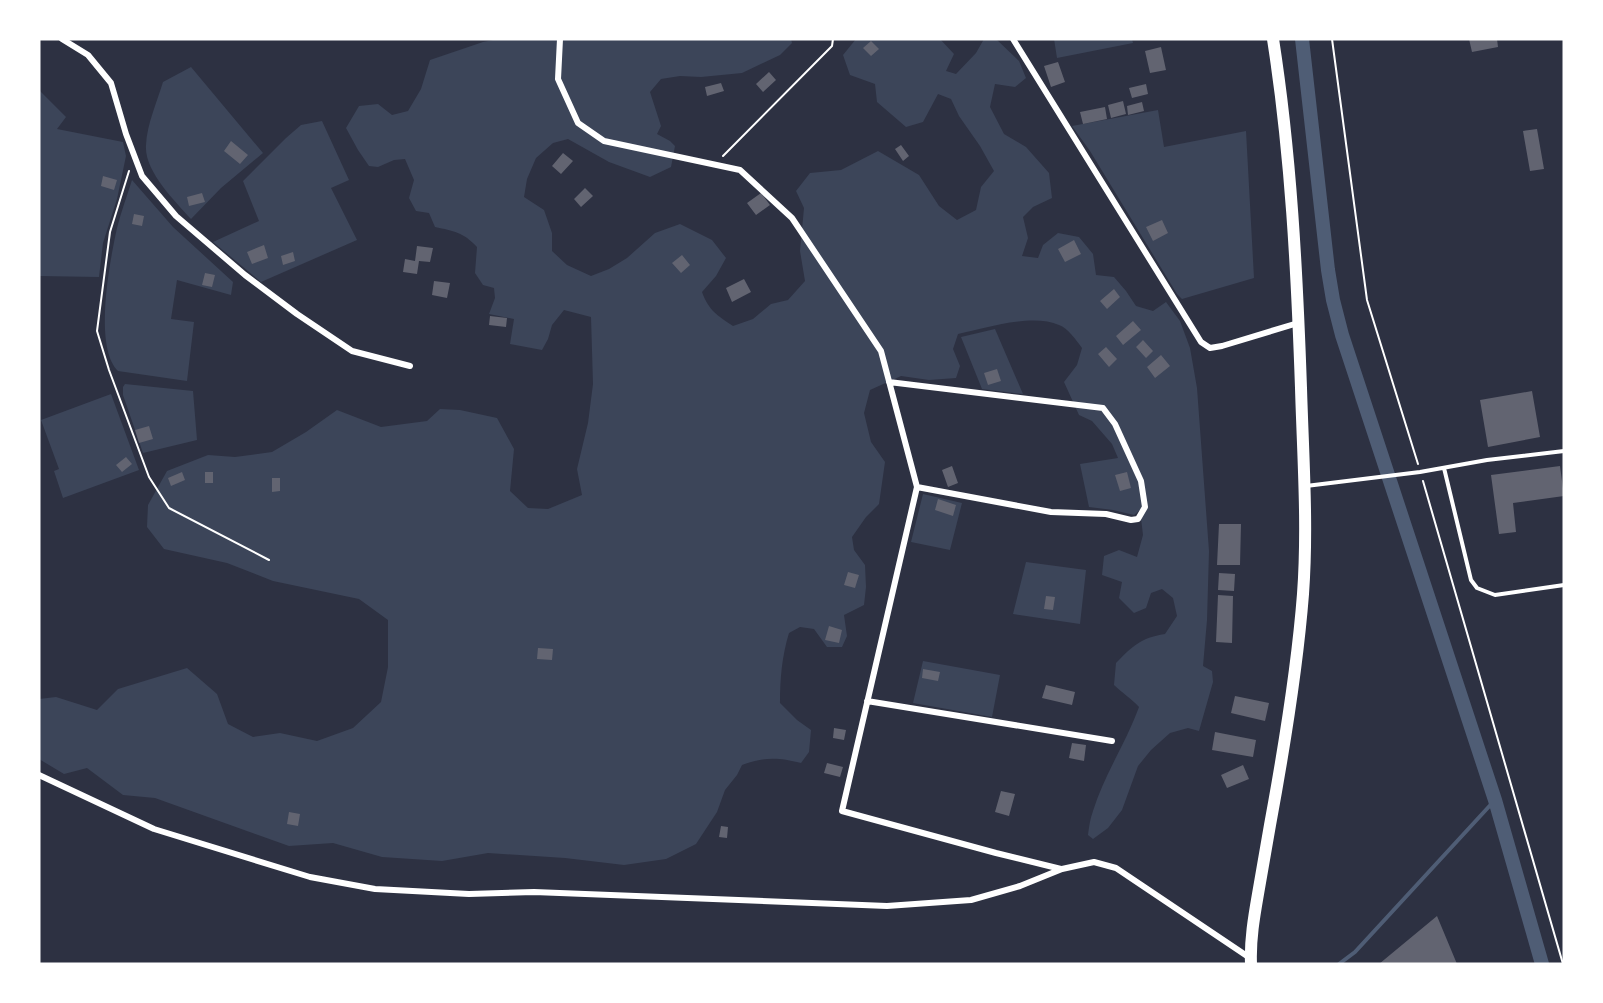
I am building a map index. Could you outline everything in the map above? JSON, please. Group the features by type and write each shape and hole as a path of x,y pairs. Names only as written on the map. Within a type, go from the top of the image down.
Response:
{"main road":[{"path":"1251,961 1252,930 1284,747 1295,668 1303,593 1305,538 1305,486 1291,196 1273,39"}],"street":[{"path":"63,39 88,55 111,83 142,176 176,216 245,275 352,351 410,366"},
{"path":"560,39 558,79 578,123 604,141 740,170 792,218 881,351 917,488 842,811 1062,869"},
{"path":"1013,39 1201,342 1210,348 1222,346 1298,322"},
{"path":"889,381 1103,408 1115,424 1141,481 1145,507 1138,519 1131,520 1106,514 1051,512 917,488"},
{"path":"867,701 1112,741"},
{"path":"39,775 154,829 310,877 375,889 469,894 546,893 887,906 971,900 1020,886 1062,869 1094,862 1116,868 1251,961"}],"lane":[{"path":"1305,486 1564,451"},
{"path":"1444,468 1471,580 1477,588 1495,595 1564,585"}],"path":[{"path":"714,164 832,46 833,39"},
{"path":"1332,39 1366,300 1420,472 1563,964"},
{"path":"134,154 110,232 97,331 109,370 149,477 169,508 269,560"}],"shaded area":[{"path":"498,39 791,39 792,43 780,55 742,73 661,79 650,92 661,126 657,134 675,146 671,167 650,177 609,162 568,139 553,143 536,158 527,179 524,197 544,210 552,233 552,251 567,265 591,276 627,258 655,233 680,224 712,240 726,258 716,276 702,292 711,308 733,326 753,319 771,304 788,300 805,281 800,251 804,208 796,191 810,173 841,170 878,151 919,175 939,206 957,220 976,210 981,187 994,171 959,116 951,99 938,94 923,122 906,127 877,102 875,84 850,75 843,55 856,39 940,39 954,54 946,71 956,74 976,53 984,39 996,39 1019,61 1026,78 1015,87 995,84 990,107 1004,134 1026,147 1049,173 1052,198 1033,207 1023,217 1028,238 1022,256 1038,258 1043,245 1058,233 1079,237 1093,254 1096,275 1114,277 1136,306 1153,311 1166,302 1180,321 1190,348 1197,388 1209,551 1203,666 1212,671 1213,682 1199,731 1188,728 1170,733 1151,750 1138,766 1122,810 1108,828 1093,839 1088,835 1091,817 1098,798 1139,707 1114,685 1116,663 1138,644 1149,638 1165,634 1177,616 1173,598 1162,589 1151,593 1146,608 1134,613 1119,598 1122,582 1102,575 1104,556 1119,550 1137,557 1143,535 1140,510 1134,515 1089,507 1080,464 1118,458 1112,444 1092,421 1079,415 1064,382 1077,365 1082,348 1062,327 1036,320 995,325 958,334 953,349 960,366 956,378 929,380 901,376 870,390 864,413 871,442 885,462 879,504 866,517 852,537 854,550 865,565 864,605 844,615 847,636 842,647 827,647 814,629 800,627 789,633 783,659 780,703 811,730 809,752 801,763 771,759 742,765 725,790 717,812 696,844 666,859 624,865 488,853 442,861 382,857 333,843 289,846 155,798 123,795 87,768 64,774 39,759 39,699 56,697 97,710 118,689 187,668 217,694 228,724 253,737 280,733 317,741 353,728 381,702 388,667 388,620 359,599 273,581 227,563 164,549 147,527 148,505 167,471 208,455 235,457 272,452 337,410 381,427 427,421 440,409 460,410 497,418 514,449 510,491 528,508 548,509 582,495 577,469 588,423 593,384 591,317 564,310 552,325 542,350 510,344 514,319 489,314 495,298 494,288 483,285 475,273 477,247 458,233 435,227 429,213 416,211 409,198 414,180 405,159 394,160 378,167 369,166 346,128 359,106 378,104 392,115 408,111 421,89 430,60"},
{"path":"1054,39 1132,39 1133,43 1057,58"},
{"path":"191,67 263,153 221,188 191,219 169,195 155,175 147,155 146,145 150,121 163,82"},
{"path":"39,90 66,117 57,129 123,142 126,156 117,199 103,243 99,277 39,276"},
{"path":"1158,110 1164,147 1246,131 1254,278 1182,299 1072,126"},
{"path":"322,121 349,180 331,188 357,240 261,282 213,242 259,221 243,181 301,125"},
{"path":"132,180 173,227 233,282 231,295 177,280 171,319 194,322 187,381 118,371 110,359 105,324 108,281 117,228"},
{"path":"995,329 1023,394 982,389 961,337"},
{"path":"125,384 193,391 197,440 143,453 123,395"},
{"path":"111,394 139,470 63,498 54,471 59,469 41,420"},
{"path":"923,494 962,503 950,550 911,542"},
{"path":"1026,562 1086,570 1080,624 1013,614"},
{"path":"923,661 1000,675 992,717 913,703"}],"building":[{"path":"1469,39 1497,39 1498,47 1472,52"},
{"path":"871,41 879,49 871,56 863,48"},
{"path":"1161,47 1166,70 1150,73 1145,51"},
{"path":"1058,62 1065,82 1051,87 1044,66"},
{"path":"769,72 776,80 763,92 756,84"},
{"path":"721,83 724,91 707,96 705,87"},
{"path":"1146,84 1148,94 1132,98 1129,88"},
{"path":"1123,101 1126,114 1111,118 1108,105"},
{"path":"1142,102 1144,111 1128,115 1127,106"},
{"path":"1105,107 1107,119 1083,124 1080,112"},
{"path":"1537,129 1544,169 1530,171 1523,131"},
{"path":"231,141 248,155 240,164 224,151"},
{"path":"901,145 909,156 903,161 895,149"},
{"path":"563,153 573,161 561,174 552,166"},
{"path":"103,176 117,180 114,190 101,186"},
{"path":"585,188 593,196 581,207 574,199"},
{"path":"202,193 205,202 189,206 187,197"},
{"path":"761,193 770,205 756,215 747,203"},
{"path":"134,214 144,216 142,226 132,224"},
{"path":"1162,220 1168,233 1153,241 1146,227"},
{"path":"1074,240 1081,254 1065,262 1058,249"},
{"path":"264,245 268,258 252,264 247,252"},
{"path":"417,246 433,248 430,262 419,261 417,274 403,272 405,259 415,261"},
{"path":"293,252 295,261 283,265 281,256"},
{"path":"682,255 690,265 681,273 672,263"},
{"path":"205,273 215,275 212,287 202,285"},
{"path":"744,279 751,292 732,302 726,288"},
{"path":"434,281 450,283 447,298 432,295"},
{"path":"1114,289 1120,297 1107,309 1100,301"},
{"path":"490,316 507,318 506,327 489,325"},
{"path":"1133,321 1141,330 1123,345 1116,336"},
{"path":"1143,340 1153,351 1146,358 1136,347"},
{"path":"1106,347 1117,359 1109,367 1098,354"},
{"path":"1161,355 1170,366 1155,378 1147,367"},
{"path":"997,369 1001,381 988,385 984,373"},
{"path":"1532,391 1540,437 1488,447 1480,400"},
{"path":"149,426 153,439 139,443 135,430"},
{"path":"126,457 132,464 122,472 116,465"},
{"path":"952,466 958,483 948,487 942,470"},
{"path":"1560,466 1564,496 1513,503 1516,532 1499,534 1491,475"},
{"path":"182,472 185,480 171,486 168,478"},
{"path":"205,472 213,472 213,483 205,483"},
{"path":"1127,472 1131,488 1120,491 1115,475"},
{"path":"272,478 280,478 280,491 272,492"},
{"path":"938,499 956,505 953,516 935,510"},
{"path":"1219,524 1241,524 1240,565 1217,565"},
{"path":"848,572 859,575 855,588 844,585"},
{"path":"1219,573 1235,574 1234,591 1218,590"},
{"path":"1218,595 1233,596 1232,643 1216,642"},
{"path":"1046,596 1055,597 1053,610 1044,609"},
{"path":"829,626 842,630 839,643 825,640"},
{"path":"538,648 553,649 552,660 537,659"},
{"path":"923,669 940,672 938,681 922,678"},
{"path":"1046,685 1075,692 1072,705 1042,698"},
{"path":"1235,696 1269,703 1265,721 1231,713"},
{"path":"834,728 846,730 844,740 833,738"},
{"path":"1215,732 1256,740 1253,757 1212,750"},
{"path":"1072,743 1086,745 1084,761 1069,758"},
{"path":"827,763 843,767 840,777 824,773"},
{"path":"1243,765 1249,779 1227,788 1221,775"},
{"path":"1001,791 1015,794 1009,816 995,812"},
{"path":"289,812 300,814 298,826 287,824"},
{"path":"721,826 728,827 727,838 719,837"},
{"path":"1437,916 1457,964 1379,964"}],"waterway":[{"path":"1302,39 1328,270 1342,335 1495,800 1542,964"},
{"path":"1339,964 1355,952 1495,800"}]}
